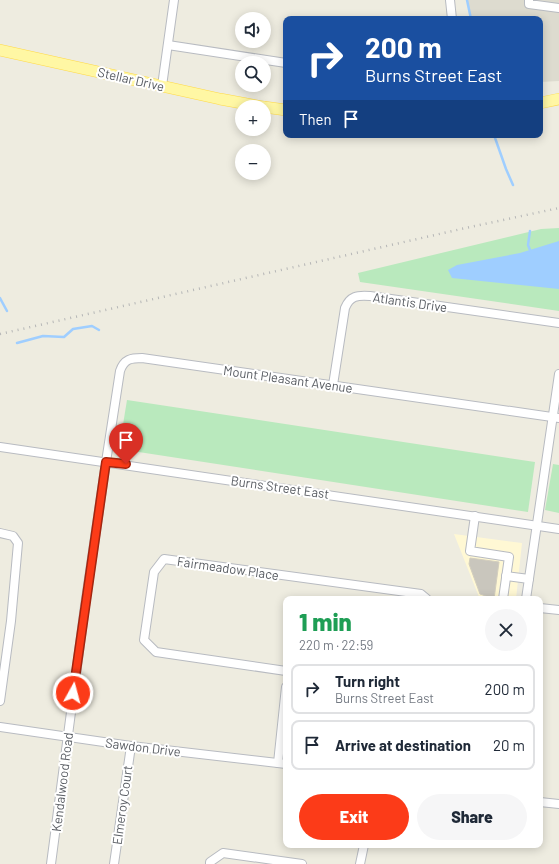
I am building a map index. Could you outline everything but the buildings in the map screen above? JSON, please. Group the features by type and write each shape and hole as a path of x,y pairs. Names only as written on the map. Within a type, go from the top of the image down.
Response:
{"main road":[{"name":"Stellar Drive","path":"0,50 235,101"},
{"path":"543,101 559,98"},
{"name":"Stellar Drive","path":"271,108 283,110"}],"street":[{"path":"162,86 174,0"},
{"path":"450,0 452,16"},
{"path":"529,0 529,4 559,8"},
{"path":"168,45 283,63"},
{"name":"Atlantis Drive","path":"333,385 345,308 350,300 356,296 370,296 559,323"},
{"name":"Mount Pleasant Avenue","path":"106,462 120,371 124,363 130,358 142,358 556,418"},
{"path":"526,596 556,418 559,374"},
{"name":"Burns Street East","path":"0,447 559,529"},
{"name":"Kendalwood Road","path":"52,864 67,737 106,462"},
{"path":"475,516 470,551 509,557 503,596"},
{"path":"0,533 13,536 18,543 12,621 0,701"},
{"name":"Fairmeadow Place","path":"283,671 156,652 144,640 154,572 164,559 421,594 423,596"},
{"path":"506,576 528,579"},
{"path":"543,608 559,610"},
{"name":"Sawdon Drive","path":"0,727 131,746 282,764"},
{"path":"282,764 283,745"},
{"name":"Elmeroy Court","path":"114,864 131,746"},
{"path":"543,802 559,804"},
{"path":"360,864 363,848"},
{"path":"210,864 210,862 223,853 302,864"}],"shaded area":[{"path":"467,0 559,0 559,81 543,82 543,16 470,16"},
{"path":"454,534 522,543 516,596 479,596"}],"green space":[{"path":"559,228 559,311 360,282 358,273 541,229"},
{"path":"127,400 535,462 528,512 119,449"},
{"path":"553,464 559,465 559,513 545,510"}],"water":[{"path":"559,241 559,289 452,278 448,270 457,265 520,253"}],"waterway":[{"path":"467,0 470,16"},
{"path":"495,138 513,185"},
{"path":"530,231 528,245 530,250"},
{"path":"0,298 7,311"},
{"path":"17,343 43,336 64,337 73,329 92,326 99,330"}],"railway":[{"path":"0,334 559,208"}],"route":[{"path":"73,693 106,462 126,464"}]}
